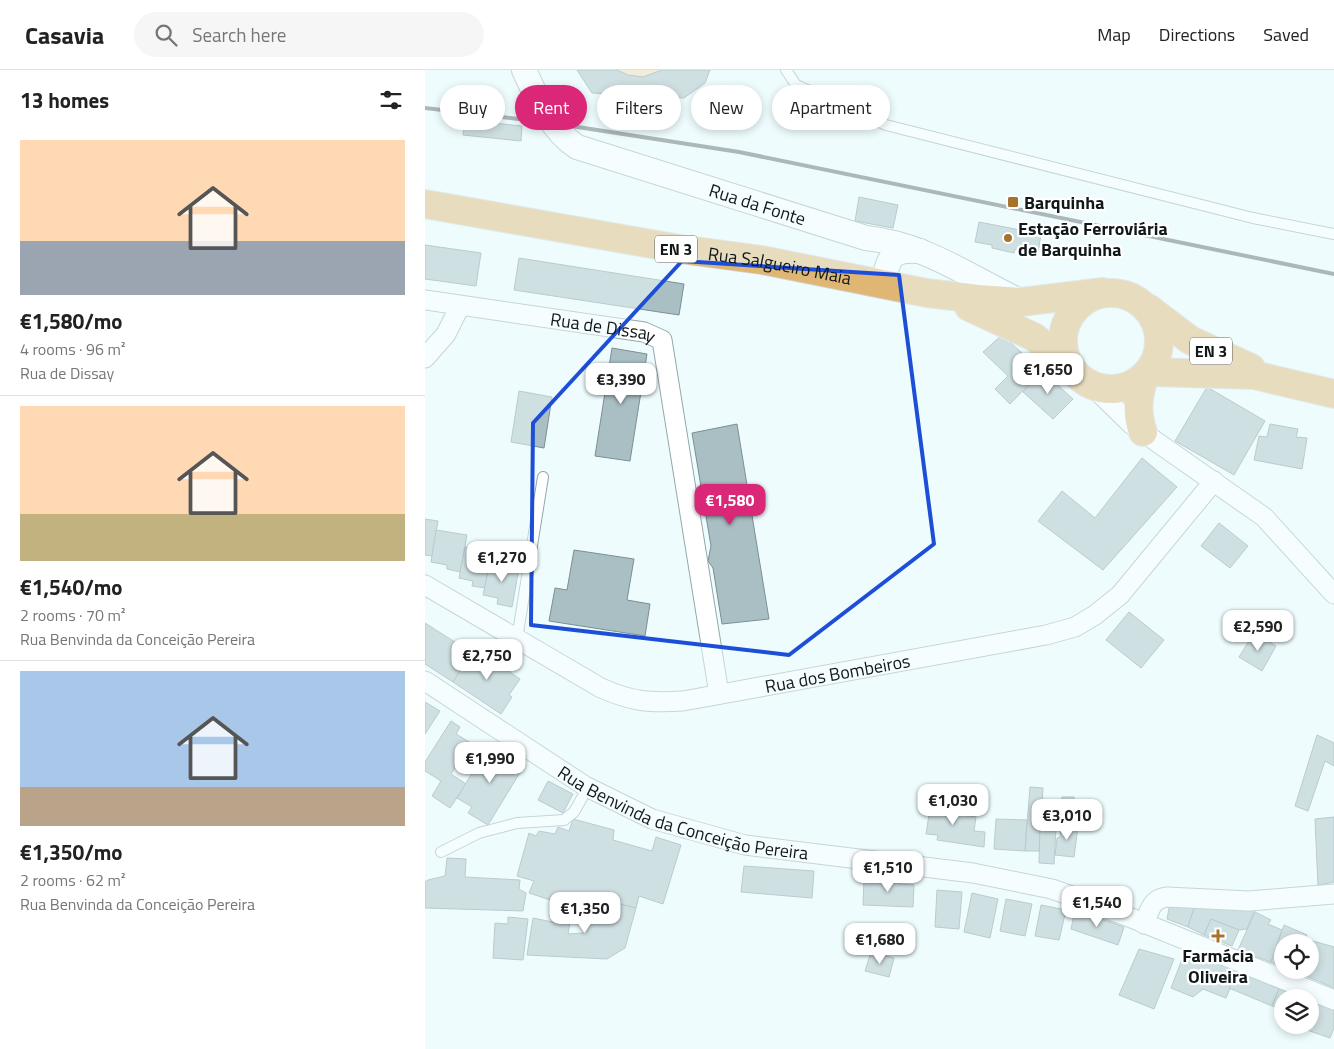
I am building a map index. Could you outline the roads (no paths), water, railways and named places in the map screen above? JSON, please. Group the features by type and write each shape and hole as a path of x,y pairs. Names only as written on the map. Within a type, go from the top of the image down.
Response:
{"main road":[{"name":"Rua Salgueiro Maia","path":"425,204 680,249 762,260 886,272 927,293 1007,322 1047,345 1069,364"},
{"name":"Rua Salgueiro Maia","path":"927,293 978,300 1021,302 1103,292"},
{"name":"EN 3","path":"1103,292 1129,295 1190,340 1241,365 1285,381 1334,394"},
{"path":"1069,364 1063,346 1067,319 1080,303 1103,292"},
{"path":"1143,432 1139,420 1138,405 1146,374 1157,358 1159,344 1158,328 1146,306"},
{"name":"EN 3","path":"1069,364 1080,378 1104,388 1121,388 1135,383 1146,374 1230,373 1285,381"}],"street":[{"name":"Rua da Fonte","path":"524,70 553,122 567,140 577,147 867,238 892,242 926,253 959,267 1021,302"},
{"path":"867,238 883,250 886,272"},
{"path":"886,272 895,253 906,250 926,253"},
{"name":"Rua de Dissay","path":"425,300 644,332 662,340 719,694"},
{"path":"425,358 446,334 460,306"},
{"path":"1088,382 1143,432 1264,517 1334,594"},
{"name":"Rua dos Bombeiros","path":"425,585 601,688 627,699 663,702 719,694 1047,635 1075,627 1095,615 1120,595 1214,481"},
{"name":"Rua Benvinda da Conceição Pereira","path":"425,681 515,742 588,787 652,819 745,845 973,873 1052,889 1334,1000"},
{"path":"1144,924 1153,903 1162,898 1249,901 1334,894"}],"lane":[{"path":"786,70 796,85 886,125 1253,218 1334,234"},
{"path":"517,639 543,477"},
{"path":"441,852 479,833 517,823 564,820 574,812 588,787"}],"railway":[{"path":"425,108 552,123 739,152 1334,274"}],"place":[{"name":"Barquinha","path":"1013,202"},
{"name":"Estação Ferroviária de Barquinha","path":"1008,238"},
{"name":"Farmácia Oliveira","path":"1218,936"}]}
